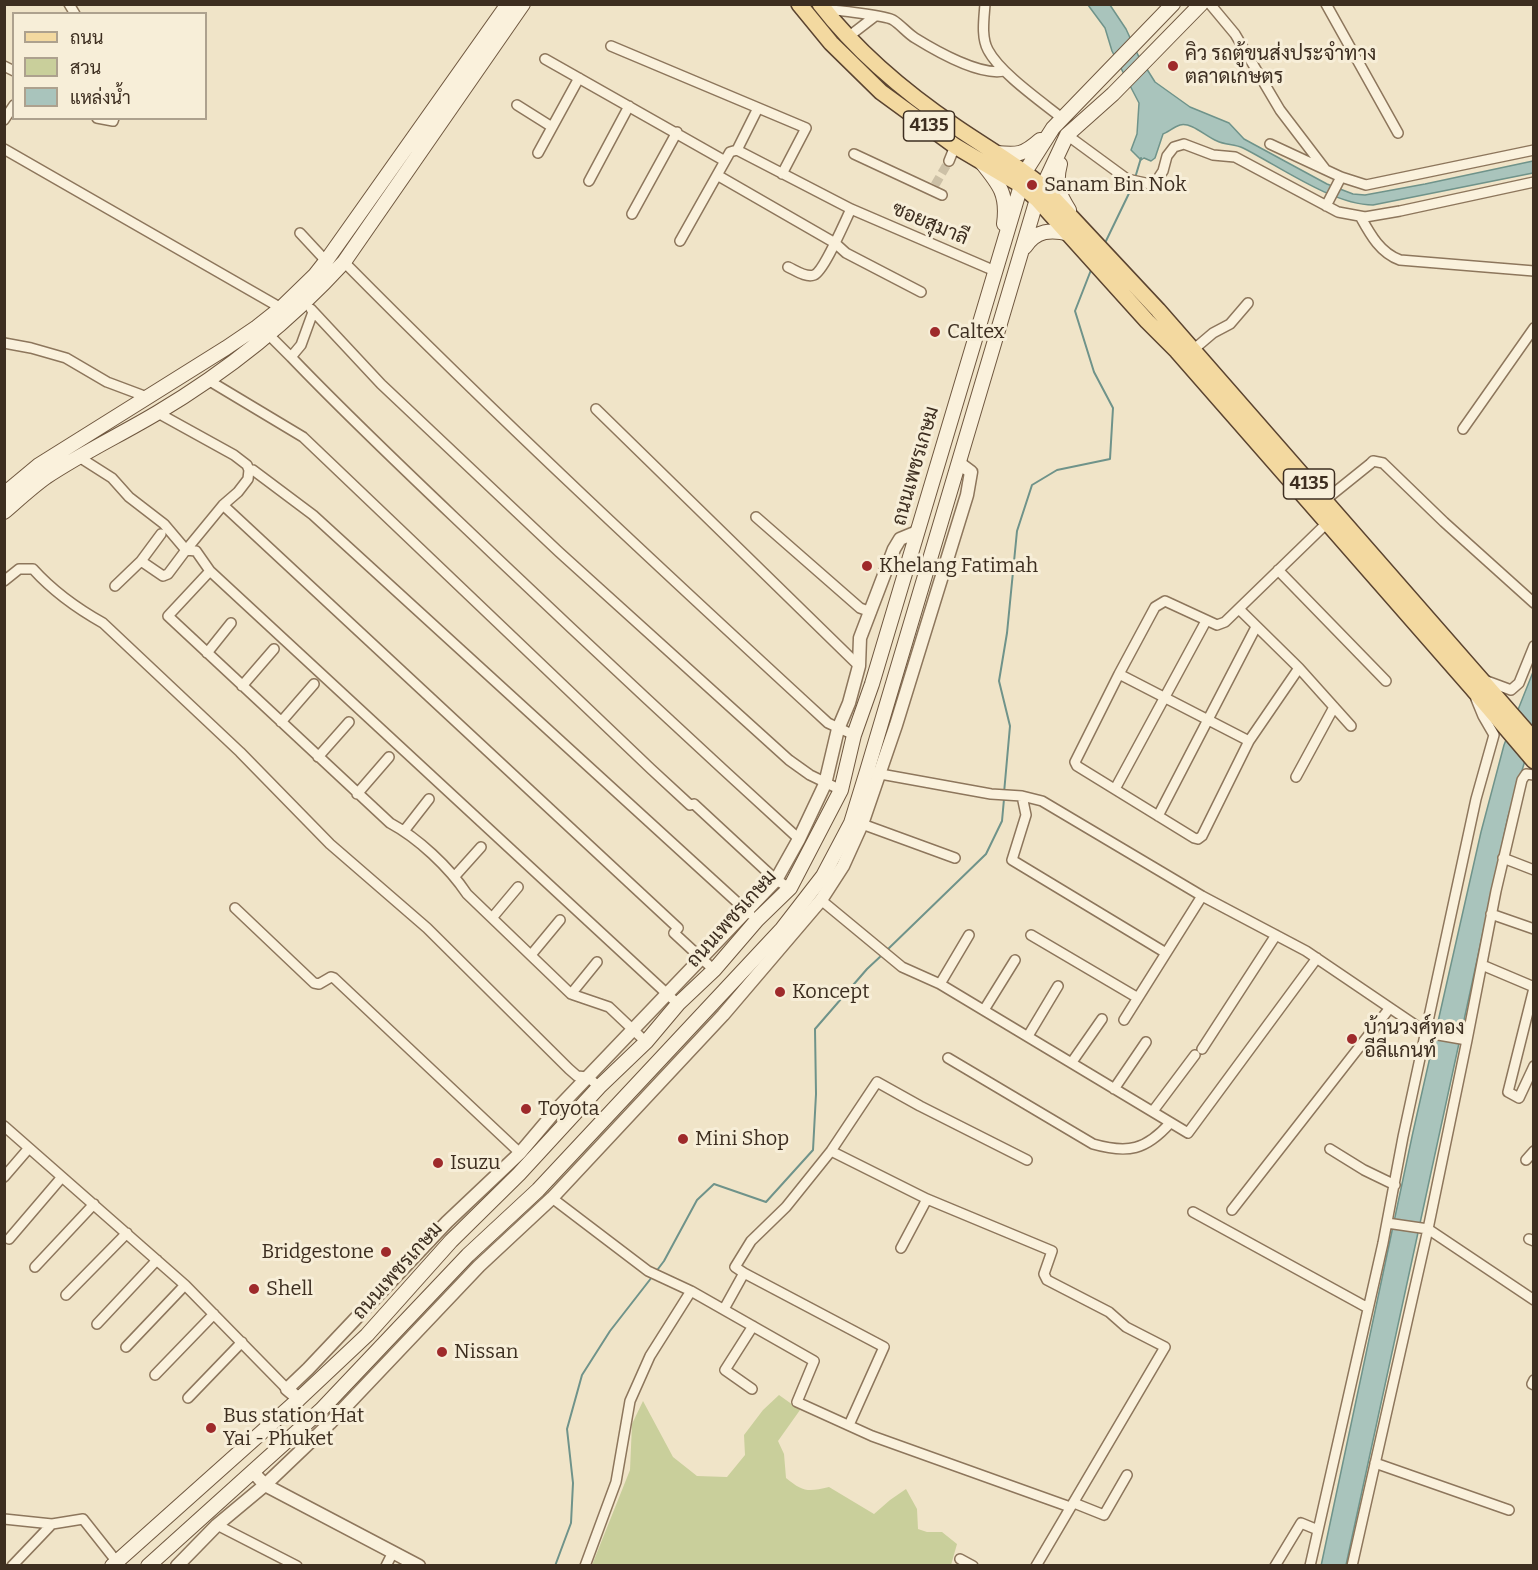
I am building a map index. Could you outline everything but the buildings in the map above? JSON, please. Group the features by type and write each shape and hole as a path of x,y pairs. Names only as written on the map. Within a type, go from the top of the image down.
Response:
{"main road":[{"path":"4,494 39,465 226,348 281,308 315,275 508,4"},
{"path":"4,512 44,478 158,413 208,380 268,334 310,307 344,262 523,4"},
{"name":"4135","path":"799,4 831,43 881,92 980,161 1023,178"},
{"name":"ถนนเพชรเกษม","path":"115,1564 299,1400 367,1335 451,1241 519,1174 599,1087 646,1042 678,1004 714,970 751,915 790,888 841,790 854,735 872,684 1023,178 1058,123 1173,4"},
{"name":"ถนนเพชรเกษม","path":"148,1566 321,1410 468,1255 538,1190 786,933 824,876 851,823 873,772 959,463 1040,193 1067,135 1113,94 1201,4"},
{"name":"4135","path":"822,8 848,37 907,92 996,153 1040,193 1117,276 1193,350 1324,501 1477,684 1533,740"},
{"path":"996,153 1026,153 1058,123"},
{"path":"1022,252 1028,242 1042,232 1073,228 1057,178 1067,135"},
{"path":"980,161 999,184 1005,197 1001,249"},
{"name":"4135","path":"1117,276 1176,351 1327,523 1477,684"},
{"path":"938,461 959,463"},
{"name":"4135","path":"1491,700 1533,761"},
{"path":"519,1174 538,1190"}],"street":[{"path":"985,4 984,36 988,50 1004,71 1058,123"},
{"path":"1210,4 1235,34 1280,110 1326,171"},
{"path":"1326,4 1398,133"},
{"path":"822,8 891,19 915,38 965,64 995,73 1004,71"},
{"path":"848,37 874,17"},
{"path":"611,46 806,128 782,174"},
{"path":"545,59 725,161"},
{"path":"538,153 579,78"},
{"path":"517,105 552,127"},
{"path":"589,181 629,106"},
{"path":"680,241 730,152 737,150 758,108"},
{"path":"632,214 677,132"},
{"path":"1067,135 1131,181 1150,184 1157,180 1163,171 1167,156 1174,147 1184,144 1213,155 1235,158 1328,203 1338,212 1360,216 1400,212 1533,182"},
{"path":"1270,144 1326,171 1339,181 1366,184 1533,150"},
{"path":"949,161 956,146"},
{"path":"4,149 281,308"},
{"name":"ซอยสุมาลี","path":"737,150 851,209 995,271"},
{"path":"854,154 942,195"},
{"path":"717,175 835,243 846,253 921,292"},
{"path":"1328,203 1339,181"},
{"path":"924,186 935,184"},
{"path":"788,267 812,276 818,273 851,209"},
{"path":"1360,216 1371,236 1382,249 1389,256 1400,260 1533,271"},
{"path":"300,233 326,261"},
{"path":"344,262 426,345 636,546 828,723 854,735"},
{"path":"1193,350 1213,333 1230,324 1248,303"},
{"path":"291,357 301,345 310,307"},
{"path":"310,307 381,384 616,605 789,760 825,784 841,790"},
{"path":"1463,429 1533,328"},
{"path":"268,334 341,409 468,531 799,839"},
{"path":"4,343 20,345 66,358 107,382 147,397"},
{"path":"208,380 303,437 651,769 690,805 694,804 776,880 790,888"},
{"path":"596,409 872,684"},
{"path":"141,561 163,576 168,574 248,479 247,465 234,455 158,413"},
{"path":"79,457 112,478 129,497 164,524 186,550 196,551 210,571 678,1004"},
{"path":"1324,501 1373,461 1383,463 1533,603"},
{"path":"249,470 253,470 313,515 751,915"},
{"path":"224,505 678,928 674,933 714,970"},
{"path":"756,517 860,608 871,612"},
{"path":"1299,668 1249,741 1202,836 1194,838 1077,766 1075,762 1155,607 1165,601 1217,625 1225,622 1327,523"},
{"path":"287,1389 447,1221 520,1153 588,1077 701,958 751,915 776,880 799,839 825,784 838,729 858,672 860,638 894,549 900,539 917,532"},
{"path":"115,586 141,561 161,534"},
{"path":"4,581 19,569 33,568 42,579 103,623 240,752 330,844 427,928 570,1069 578,1076 588,1077 599,1087"},
{"path":"1278,570 1386,681"},
{"path":"210,571 168,616 357,794 455,876 466,894 571,994 609,1007 646,1042"},
{"path":"1239,609 1299,668 1351,726"},
{"path":"1115,789 1206,621"},
{"path":"207,653 231,623"},
{"path":"1158,816 1256,627"},
{"path":"1311,1566 1387,1223 1403,1137 1476,799 1494,735 1483,716 1477,684 1511,690 1519,683 1533,646"},
{"path":"242,686 274,649"},
{"path":"1119,674 1249,741"},
{"path":"281,722 314,684"},
{"path":"1296,777 1334,707"},
{"path":"318,757 349,722"},
{"path":"357,794 389,757"},
{"path":"178,1565 217,1525 265,1485 330,1423 479,1266 552,1198 723,1015 786,933 821,900 843,866 862,824 873,772 1042,801 1202,896 1317,958 1427,1033 1467,1040"},
{"path":"1352,1566 1428,1229 1503,858 1522,780 1526,774 1533,775"},
{"path":"1022,796 1026,815 1012,860 1166,953"},
{"path":"404,831 429,800"},
{"path":"862,824 955,858"},
{"path":"455,876 481,847"},
{"path":"1503,858 1533,870"},
{"path":"492,918 518,887"},
{"path":"1124,1020 1202,896"},
{"path":"821,900 902,967 940,984 1188,1133 1317,958"},
{"path":"235,908 314,983 319,984 331,977 334,978 520,1153"},
{"path":"1491,914 1533,929"},
{"path":"531,955 560,920"},
{"path":"940,984 969,935"},
{"path":"1031,935 1138,998"},
{"path":"1153,1112 1198,1052 1276,935"},
{"path":"984,1010 1015,960"},
{"path":"571,994 597,962"},
{"path":"1482,965 1533,987 1508,1092 1519,1098 1533,1066"},
{"path":"1028,1036 1059,986"},
{"path":"1232,1210 1389,1009"},
{"path":"1071,1062 1102,1019"},
{"path":"1114,1089 1146,1042"},
{"path":"948,1058 1093,1144 1110,1149 1136,1148 1152,1141 1170,1123"},
{"path":"849,1425 884,1347 735,1267 751,1241 786,1207 831,1151 877,1082 1027,1160"},
{"path":"4,1126 185,1285 299,1400"},
{"path":"4,1177 29,1148"},
{"path":"1330,1149 1364,1170 1395,1185"},
{"path":"831,1151 927,1200 1052,1251 1044,1274 1049,1282 1109,1312 1126,1327 1165,1347 1036,1566"},
{"path":"1526,1160 1533,1151"},
{"path":"9,1239 62,1177"},
{"path":"552,1198 648,1271 691,1291 814,1361 797,1402 872,1436 1104,1515 1127,1475"},
{"path":"901,1248 927,1200"},
{"path":"35,1267 94,1204"},
{"path":"1193,1212 1368,1308"},
{"path":"1387,1223 1428,1229 1533,1300"},
{"path":"66,1295 127,1233"},
{"path":"97,1324 158,1260"},
{"path":"724,1309 744,1273"},
{"path":"126,1347 185,1285"},
{"path":"585,1566 616,1482 630,1401 650,1356 691,1291"},
{"path":"155,1375 214,1314"},
{"path":"752,1389 725,1371 753,1326"},
{"path":"188,1398 242,1342"},
{"path":"1533,1380 1533,1385"},
{"path":"1374,1463 1509,1510"},
{"path":"253,1472 265,1485 419,1566"},
{"path":"4,1519 52,1524 83,1520 115,1564"},
{"path":"1275,1566 1301,1523 1318,1530"},
{"path":"12,1566 52,1524"},
{"path":"217,1525 297,1566"},
{"path":"386,1566 393,1552"},
{"path":"960,1558 973,1566"}],"green space":[{"path":"779,1395 800,1410 778,1441 784,1454 786,1478 806,1490 829,1487 874,1514 906,1489 917,1509 918,1529 927,1532 942,1532 957,1544 951,1565 592,1565 630,1470 632,1424 643,1401 673,1457 697,1476 727,1477 745,1455 744,1435 763,1410"}],"water":[{"path":"1088,5 1110,5 1155,82 1190,107 1229,123 1244,139 1327,184 1353,194 1365,195 1425,184 1533,161 1533,173 1373,205 1341,199 1324,192 1243,148 1220,142 1185,125 1180,125 1163,134 1155,158 1151,161 1144,158 1141,160 1131,150 1137,134 1139,103 1112,51 1105,28"},
{"path":"1533,672 1533,734 1508,817 1346,1565 1321,1566 1413,1132 1481,832 1504,745"}],"waterway":[{"path":"1135,178 1141,158"},
{"path":"1105,243 1134,183"},
{"path":"1004,793 1010,726 999,681 1007,633 1017,531 1032,485 1057,470 1110,459 1113,408 1094,372 1075,311 1091,270"},
{"path":"886,951 986,854 1002,821 1004,799"},
{"path":"655,1273 664,1261 697,1200 714,1184 766,1202 813,1150 816,1094 815,1029 882,955"},
{"path":"555,1566 571,1523 573,1483 567,1429 582,1375 610,1331 652,1277"}],"tunnel":[{"path":"935,185 949,161"}],"place":[{"name":"คิว รถตู้ขนส่งประจำทาง ตลาดเกษตร","path":"1173,66"},
{"name":"Sanam Bin Nok","path":"1032,185"},
{"name":"Caltex","path":"935,332"},
{"name":"Khelang Fatimah","path":"867,566"},
{"name":"Koncept","path":"780,992"},
{"name":"บ้านวงศ์ทอง อีลีแกนท์","path":"1352,1039"},
{"name":"Toyota","path":"526,1109"},
{"name":"Mini Shop","path":"683,1139"},
{"name":"Isuzu","path":"438,1163"},
{"name":"Bridgestone","path":"386,1252"},
{"name":"Shell","path":"254,1289"},
{"name":"Nissan","path":"442,1352"},
{"name":"Bus station Hat Yai - Phuket","path":"211,1428"}]}
